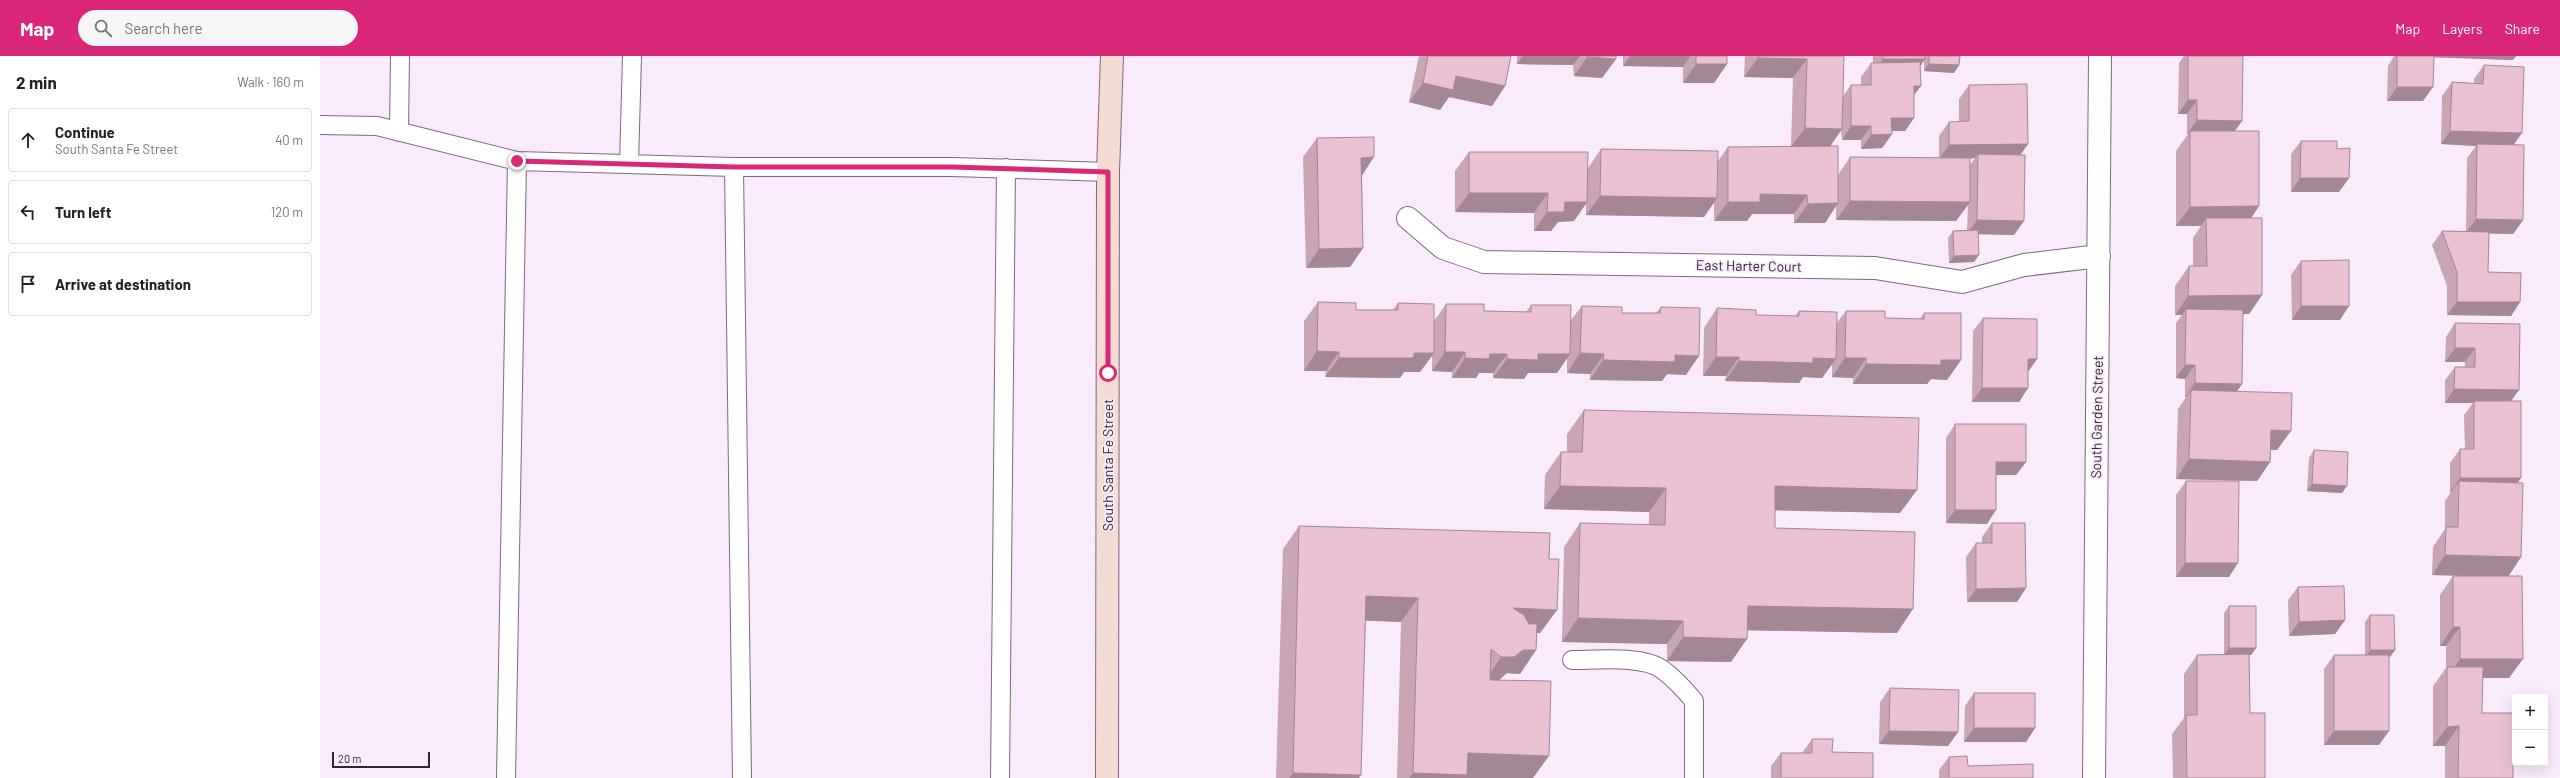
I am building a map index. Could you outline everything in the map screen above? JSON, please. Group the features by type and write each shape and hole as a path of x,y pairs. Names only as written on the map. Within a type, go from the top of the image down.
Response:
{"street":[{"name":"South Santa Fe Street","path":"1107,778 1108,172 1112,56"},
{"name":"South Garden Street","path":"2094,778 2100,56"},
{"name":"East Harter Court","path":"1408,218 1443,248 1484,262 1875,268 1962,282 2024,265 2099,256"}],"lane":[{"path":"399,132 400,56"},
{"path":"629,164 632,56"},
{"path":"320,125 377,126 517,161 734,167 1006,168 1108,172"},
{"path":"506,778 517,161"},
{"path":"734,167 742,778"},
{"path":"1000,778 1006,168"},
{"path":"1572,660 1645,661 1662,669 1682,687 1694,701 1694,778"}],"building":[{"path":"1428,56 1511,56 1505,86 1456,76 1453,90 1423,83"},
{"path":"1616,56 1616,59 1587,57"},
{"path":"1696,56 1727,56 1727,64 1696,64"},
{"path":"1758,56 1844,56 1842,129 1805,128 1807,59 1758,58"},
{"path":"1883,56 1925,56 1925,59 1883,59"},
{"path":"1929,56 1960,56 1959,65 1929,64"},
{"path":"2188,56 2243,56 2242,121 2197,120 2197,100 2188,100"},
{"path":"2397,56 2434,56 2433,87 2397,87"},
{"path":"1920,62 1921,86 1914,86 1914,118 1891,118 1892,134 1871,135 1871,126 1851,126 1851,85 1871,85 1871,63"},
{"path":"2484,65 2524,67 2522,133 2450,131 2452,82 2483,84"},
{"path":"2027,84 2028,144 1949,145 1949,122 1969,121 1969,85"},
{"path":"2190,131 2259,131 2259,206 2190,207"},
{"path":"1374,137 1374,157 1361,158 1363,248 1319,249 1317,138"},
{"path":"2301,141 2337,141 2337,149 2350,148 2349,178 2300,178"},
{"path":"2477,144 2524,145 2523,220 2476,219"},
{"path":"1838,146 1838,203 1808,204 1807,195 1760,194 1760,202 1728,202 1728,147"},
{"path":"1601,149 1718,151 1717,198 1600,196"},
{"path":"1469,152 1588,152 1587,202 1565,202 1564,212 1547,212 1548,193 1469,193"},
{"path":"1978,154 2025,155 2024,221 1977,220"},
{"path":"1850,157 1970,158 1970,202 1850,201"},
{"path":"2206,218 2262,218 2262,295 2188,296 2189,266 2207,266"},
{"path":"1978,230 1979,255 1954,256 1953,231"},
{"path":"2442,231 2489,232 2488,272 2521,273 2520,302 2457,302 2457,272"},
{"path":"2349,260 2349,306 2301,306 2301,261"},
{"path":"1318,302 1356,303 1356,310 1398,310 1398,303 1434,304 1434,353 1414,353 1414,358 1339,358 1339,352 1317,351"},
{"path":"1446,304 1484,304 1484,311 1531,312 1531,305 1571,305 1570,354 1538,354 1538,360 1507,359 1507,354 1490,354 1489,359 1465,358 1465,352 1445,352"},
{"path":"1582,306 1622,307 1622,313 1660,313 1661,307 1700,308 1699,356 1675,355 1675,362 1603,360 1604,354 1580,353"},
{"path":"1717,308 1756,310 1756,315 1799,316 1799,311 1837,312 1836,359 1813,358 1813,363 1739,361 1739,357 1716,357"},
{"path":"2186,309 2243,310 2242,384 2195,383 2195,365 2185,365"},
{"path":"1846,311 1885,311 1885,318 1924,319 1924,313 1961,313 1961,360 1941,360 1941,365 1866,364 1866,358 1845,358"},
{"path":"1983,318 2037,319 2037,359 2028,359 2028,388 1982,388"},
{"path":"2455,323 2520,324 2519,390 2454,389 2455,367 2475,367 2475,348 2455,348"},
{"path":"2191,390 2292,393 2291,431 2271,430 2270,462 2189,459"},
{"path":"2474,401 2521,401 2521,478 2460,478 2460,449 2474,449"},
{"path":"1584,410 1919,418 1917,490 1775,486 1775,528 1915,532 1913,609 1748,606 1747,639 1683,637 1683,621 1578,618 1580,523 1665,525 1666,488 1560,486 1561,452 1582,452"},
{"path":"1955,424 2026,424 2026,462 1996,462 1996,510 1955,510"},
{"path":"2314,450 2348,452 2347,486 2312,484"},
{"path":"2186,481 2239,481 2238,563 2185,563"},
{"path":"2459,481 2523,483 2521,557 2445,555 2446,527 2458,527"},
{"path":"1992,523 2025,523 2026,588 1976,589 1976,543 1992,543"},
{"path":"1299,526 1550,533 1549,559 1559,559 1557,610 1513,608 1524,615 1529,624 1537,624 1536,650 1523,650 1514,657 1501,657 1491,649 1490,680 1551,681 1549,756 1468,753 1467,775 1413,773 1418,598 1366,596 1361,775 1293,773"},
{"path":"2453,576 2522,576 2523,659 2460,659 2460,627 2453,627"},
{"path":"2344,586 2345,620 2299,622 2298,587"},
{"path":"2229,606 2256,606 2256,648 2229,648"},
{"path":"2370,615 2394,615 2395,650 2370,650"},
{"path":"2249,654 2250,713 2265,713 2265,778 2187,778 2186,715 2197,715 2197,655"},
{"path":"2334,655 2389,655 2389,731 2334,731"},
{"path":"2447,667 2483,667 2482,713 2512,713 2513,778 2458,778 2459,726 2447,727"},
{"path":"1890,688 1959,690 1958,732 1889,731"},
{"path":"1974,693 2035,693 2035,728 1974,728"},
{"path":"1812,739 1833,739 1832,752 1873,753 1873,778 1781,778 1781,753 1812,753"},
{"path":"1967,756 1968,766 2033,764 2033,778 1949,778 1949,757"}],"route":[{"path":"517,161 734,167 1006,168 1108,172 1108,373"}]}
